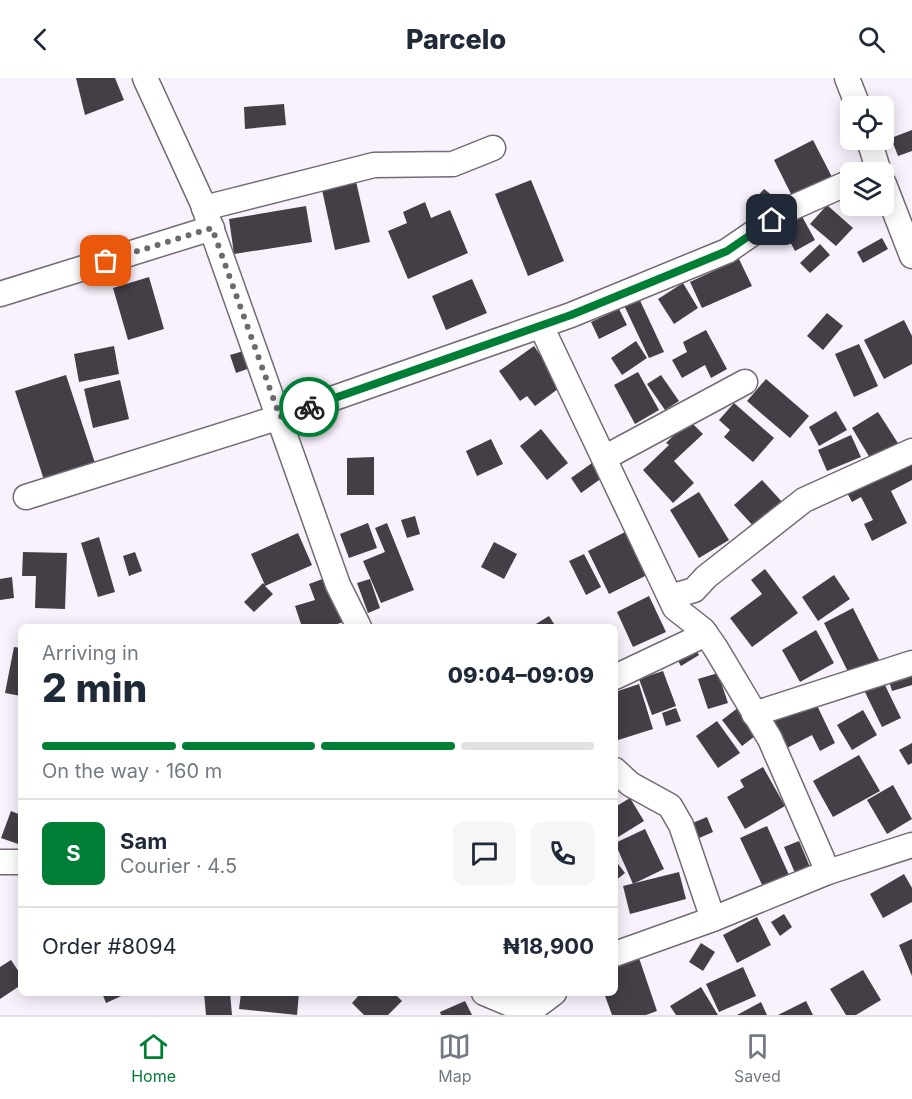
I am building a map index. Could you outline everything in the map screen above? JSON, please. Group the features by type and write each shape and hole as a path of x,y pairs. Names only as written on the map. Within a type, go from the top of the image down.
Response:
{"street":[{"path":"145,78 208,218 338,585 358,624"},
{"path":"847,78 854,96"},
{"path":"0,294 208,218 374,165 453,164 492,148"},
{"path":"26,496 280,417 542,326 727,251 787,210 840,186"},
{"path":"894,201 904,218 912,256"},
{"path":"542,326 675,608 706,634 770,739 828,872"},
{"path":"604,458 745,382"},
{"path":"670,597 694,590 706,577 804,500 912,452"},
{"path":"618,676 706,634"},
{"path":"754,714 912,663"},
{"path":"618,773 630,784 669,806 681,825 713,920"},
{"path":"618,953 713,920 828,872 912,845"},
{"path":"0,862 18,862"},
{"path":"491,996 515,1006 544,1002"}],"building":[{"path":"76,78 115,78 124,100 85,115"},
{"path":"284,104 286,125 245,129 244,107"},
{"path":"912,130 912,151 898,156 894,146 894,137"},
{"path":"813,140 833,179 794,200 774,160"},
{"path":"355,177 370,242 335,250 321,185"},
{"path":"531,180 564,261 528,276 495,194"},
{"path":"764,189 782,203 773,214 755,199"},
{"path":"425,202 431,218 450,210 468,253 408,279 388,231 407,223 403,212"},
{"path":"827,205 853,228 836,246 810,224"},
{"path":"306,206 312,242 234,254 229,219"},
{"path":"799,211 815,240 795,251 779,221"},
{"path":"882,238 888,249 863,263 857,252"},
{"path":"820,244 830,255 810,273 800,263"},
{"path":"739,259 752,286 702,308 690,282"},
{"path":"149,277 164,329 128,340 113,288"},
{"path":"472,279 487,313 446,330 432,296"},
{"path":"683,283 698,308 674,324 658,299"},
{"path":"637,294 664,352 649,358 622,301"},
{"path":"619,309 627,325 599,339 591,322"},
{"path":"827,313 843,326 823,350 807,336"},
{"path":"904,320 912,336 912,364 884,379 864,340"},
{"path":"706,330 727,369 711,378 705,365 682,378 672,360 687,352 683,342"},
{"path":"636,341 647,358 622,375 611,358"},
{"path":"859,344 878,386 854,397 835,354"},
{"path":"114,346 119,374 79,382 74,354"},
{"path":"534,346 562,386 535,406 527,396 520,401 499,371"},
{"path":"247,350 253,367 236,373 230,355"},
{"path":"638,372 659,410 635,424 614,385"},
{"path":"66,375 95,463 44,480 15,391"},
{"path":"661,375 679,401 665,410 647,384"},
{"path":"766,379 809,416 790,438 747,401"},
{"path":"120,380 129,419 93,428 84,389"},
{"path":"734,403 774,438 753,462 724,437 730,430 719,420"},
{"path":"836,411 847,430 819,446 809,427"},
{"path":"878,412 903,451 876,468 852,428"},
{"path":"689,420 703,434 674,461 694,483 673,503 643,470 669,445 666,443"},
{"path":"541,429 568,463 547,480 520,446"},
{"path":"851,435 861,457 827,471 818,450"},
{"path":"491,439 503,464 477,476 466,451"},
{"path":"912,455 912,480 891,491 907,523 872,541 864,524 873,520 861,497 852,502 845,489"},
{"path":"374,457 374,495 347,495 347,458"},
{"path":"592,463 602,478 581,493 571,478"},
{"path":"762,480 784,504 756,529 734,505"},
{"path":"699,492 729,540 699,558 670,510"},
{"path":"415,516 420,534 407,538 401,520"},
{"path":"368,523 377,548 349,558 340,534"},
{"path":"387,523 414,590 381,603 363,561 385,552 375,528"},
{"path":"629,530 651,573 609,594 588,551"},
{"path":"298,533 312,565 265,586 273,594 254,612 244,602 263,583 265,585 251,554"},
{"path":"99,537 115,592 98,597 81,543"},
{"path":"494,542 517,554 504,579 481,567"},
{"path":"23,552 67,553 65,609 35,608 36,576 22,576"},
{"path":"135,552 142,571 129,576 123,556"},
{"path":"584,554 601,587 586,595 569,561"},
{"path":"765,569 798,613 752,647 730,618 762,594 751,580"},
{"path":"834,575 850,599 818,621 802,597"},
{"path":"12,577 14,598 0,600 0,579"},
{"path":"328,577 343,622 301,624 295,606 315,600 309,584"},
{"path":"370,579 380,608 368,613 357,583"},
{"path":"649,596 666,632 633,647 617,612"},
{"path":"853,608 881,664 851,678 824,623"},
{"path":"549,616 554,624 536,624"},
{"path":"816,630 834,663 800,682 782,650"},
{"path":"693,645 699,655 681,666 675,656"},
{"path":"14,647 18,648 18,695 5,693"},
{"path":"912,665 912,685 892,691 887,674"},
{"path":"663,671 676,706 652,715 639,679"},
{"path":"718,673 728,703 708,709 698,679"},
{"path":"882,679 901,718 882,727 863,688"},
{"path":"639,684 653,729 618,740 618,691"},
{"path":"813,697 835,743 820,751 812,735 785,749 770,718"},
{"path":"739,707 759,733 742,746 722,720"},
{"path":"676,708 681,721 666,726 662,713"},
{"path":"863,710 877,735 852,750 837,725"},
{"path":"717,721 740,753 718,768 696,736"},
{"path":"912,743 912,763 908,765 899,750"},
{"path":"859,755 880,791 833,817 813,781"},
{"path":"763,767 785,806 745,829 727,797 744,787 740,780"},
{"path":"893,785 912,819 887,834 867,800"},
{"path":"630,798 644,821 618,837 618,805"},
{"path":"11,811 18,814 18,844 1,838"},
{"path":"707,817 713,832 697,839 690,824"},
{"path":"767,826 790,877 764,889 740,838"},
{"path":"645,829 664,869 633,884 618,850 618,842"},
{"path":"799,841 810,867 795,873 784,847"},
{"path":"618,864 625,873 618,879"},
{"path":"679,872 686,899 630,914 623,886"},
{"path":"904,874 912,888 912,902 883,918 870,894"},
{"path":"784,914 792,927 780,936 771,922"},
{"path":"757,917 771,945 737,963 723,935"},
{"path":"912,939 912,976 899,945"},
{"path":"701,943 715,952 703,971 689,962"},
{"path":"639,958 657,1011 646,1015 612,1015 605,996 618,996 618,965"},
{"path":"11,960 18,970 18,987 0,999 0,967"},
{"path":"743,967 756,996 719,1012 706,984"},
{"path":"863,970 881,1000 856,1015 846,1015 830,989"},
{"path":"701,987 718,1015 676,1015 670,1006"},
{"path":"103,996 121,996 106,1003"},
{"path":"204,996 230,996 232,1015 206,1015"},
{"path":"241,996 299,996 297,1015 239,1009"},
{"path":"358,996 397,996 402,1001 388,1015 364,1015 352,1003"},
{"path":"465,1001 472,1015 441,1015 440,1012"},
{"path":"806,1001 813,1015 778,1015"},
{"path":"761,1002 767,1015 737,1015"}],"way so far":[{"path":"106,261 212,228 280,417 309,407"}],"route":[{"path":"309,407 571,315 727,251 772,220"}]}
